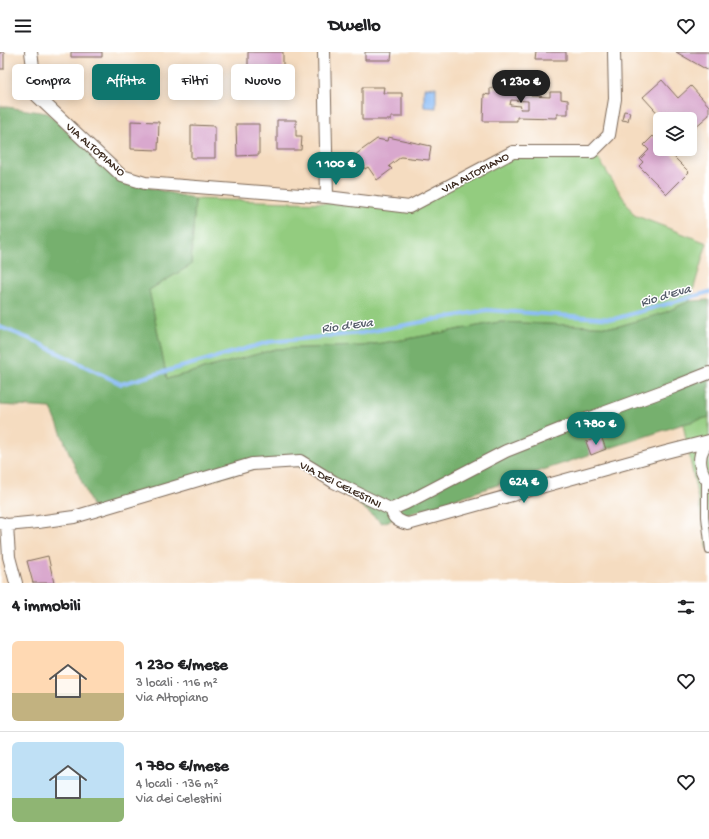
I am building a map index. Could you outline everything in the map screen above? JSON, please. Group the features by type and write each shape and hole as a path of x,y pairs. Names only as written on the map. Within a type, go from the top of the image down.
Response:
{"street":[{"name":"VIA ALTOPIANO","path":"31,52 37,96 122,176 145,183 327,197 409,207 513,152 592,152 609,135 615,99 614,52"},
{"path":"324,52 327,197"},
{"name":"VIA DEI CELESTINI","path":"3,524 38,522 74,517 252,464 300,461 334,482 392,509 506,451 579,422 674,388 709,372"},
{"path":"392,509 393,516 400,522 408,524 679,448 709,441"},
{"path":"705,476 700,459 703,449 709,441"},
{"path":"679,448 692,455 705,476"},
{"path":"3,524 9,557 16,583"}],"lane":[{"path":"705,476 705,517 709,550"}],"green space":[{"path":"0,106 47,113 123,181 195,199 191,265 149,290 167,379 276,349 362,346 499,322 616,327 664,313 690,301 709,300 709,417 683,424 382,523 318,471 280,462 94,510 51,408 0,405"},
{"path":"503,157 598,158 634,215 707,243 690,301 664,313 616,327 499,322 362,346 276,349 167,379 149,290 191,265 195,199 418,206"},
{"path":"709,417 709,550 708,550 683,424"}],"water":[{"path":"436,87 436,108 424,107 424,88"}],"building":[{"path":"0,52 4,52 4,69 0,69"},
{"path":"71,52 102,52 102,57 71,57"},
{"path":"248,52 283,52 283,64 248,64"},
{"path":"365,52 392,52 391,60 365,60"},
{"path":"536,52 566,52 566,60 535,60"},
{"path":"676,52 709,52 709,71"},
{"path":"662,80 678,98 691,86 709,106 709,115 697,126 697,112 657,112 643,97"},
{"path":"508,83 531,84 531,96 550,97 550,92 561,92 561,99 568,100 568,114 557,114 557,118 517,117 517,121 483,121 484,94 490,95 490,88 508,89","holes":["511,100 528,101 528,109 520,109 521,106 510,105"]},
{"path":"362,87 384,87 383,93 402,93 402,117 391,117 391,120 362,120"},
{"path":"624,111 630,112 628,121 622,120"},
{"path":"277,120 296,120 296,136 302,136 301,150 277,150"},
{"path":"131,121 159,122 158,150 131,149"},
{"path":"236,124 259,124 259,155 237,156"},
{"path":"191,125 215,126 215,158 191,158"},
{"path":"653,136 653,156 673,156 689,172 667,194 639,166 643,162 640,159 649,150 644,145"},
{"path":"388,137 431,146 429,160 401,157 389,166 392,169 377,180 368,167 365,169 355,155 377,139 387,141"},
{"path":"601,436 606,449 591,455 586,442"},
{"path":"48,556 54,583 33,583 27,561"}],"waterway":[{"name":"Rio d'Eva","path":"0,327 30,339 121,384 269,342 362,333 487,310 614,319 709,292"}]}
